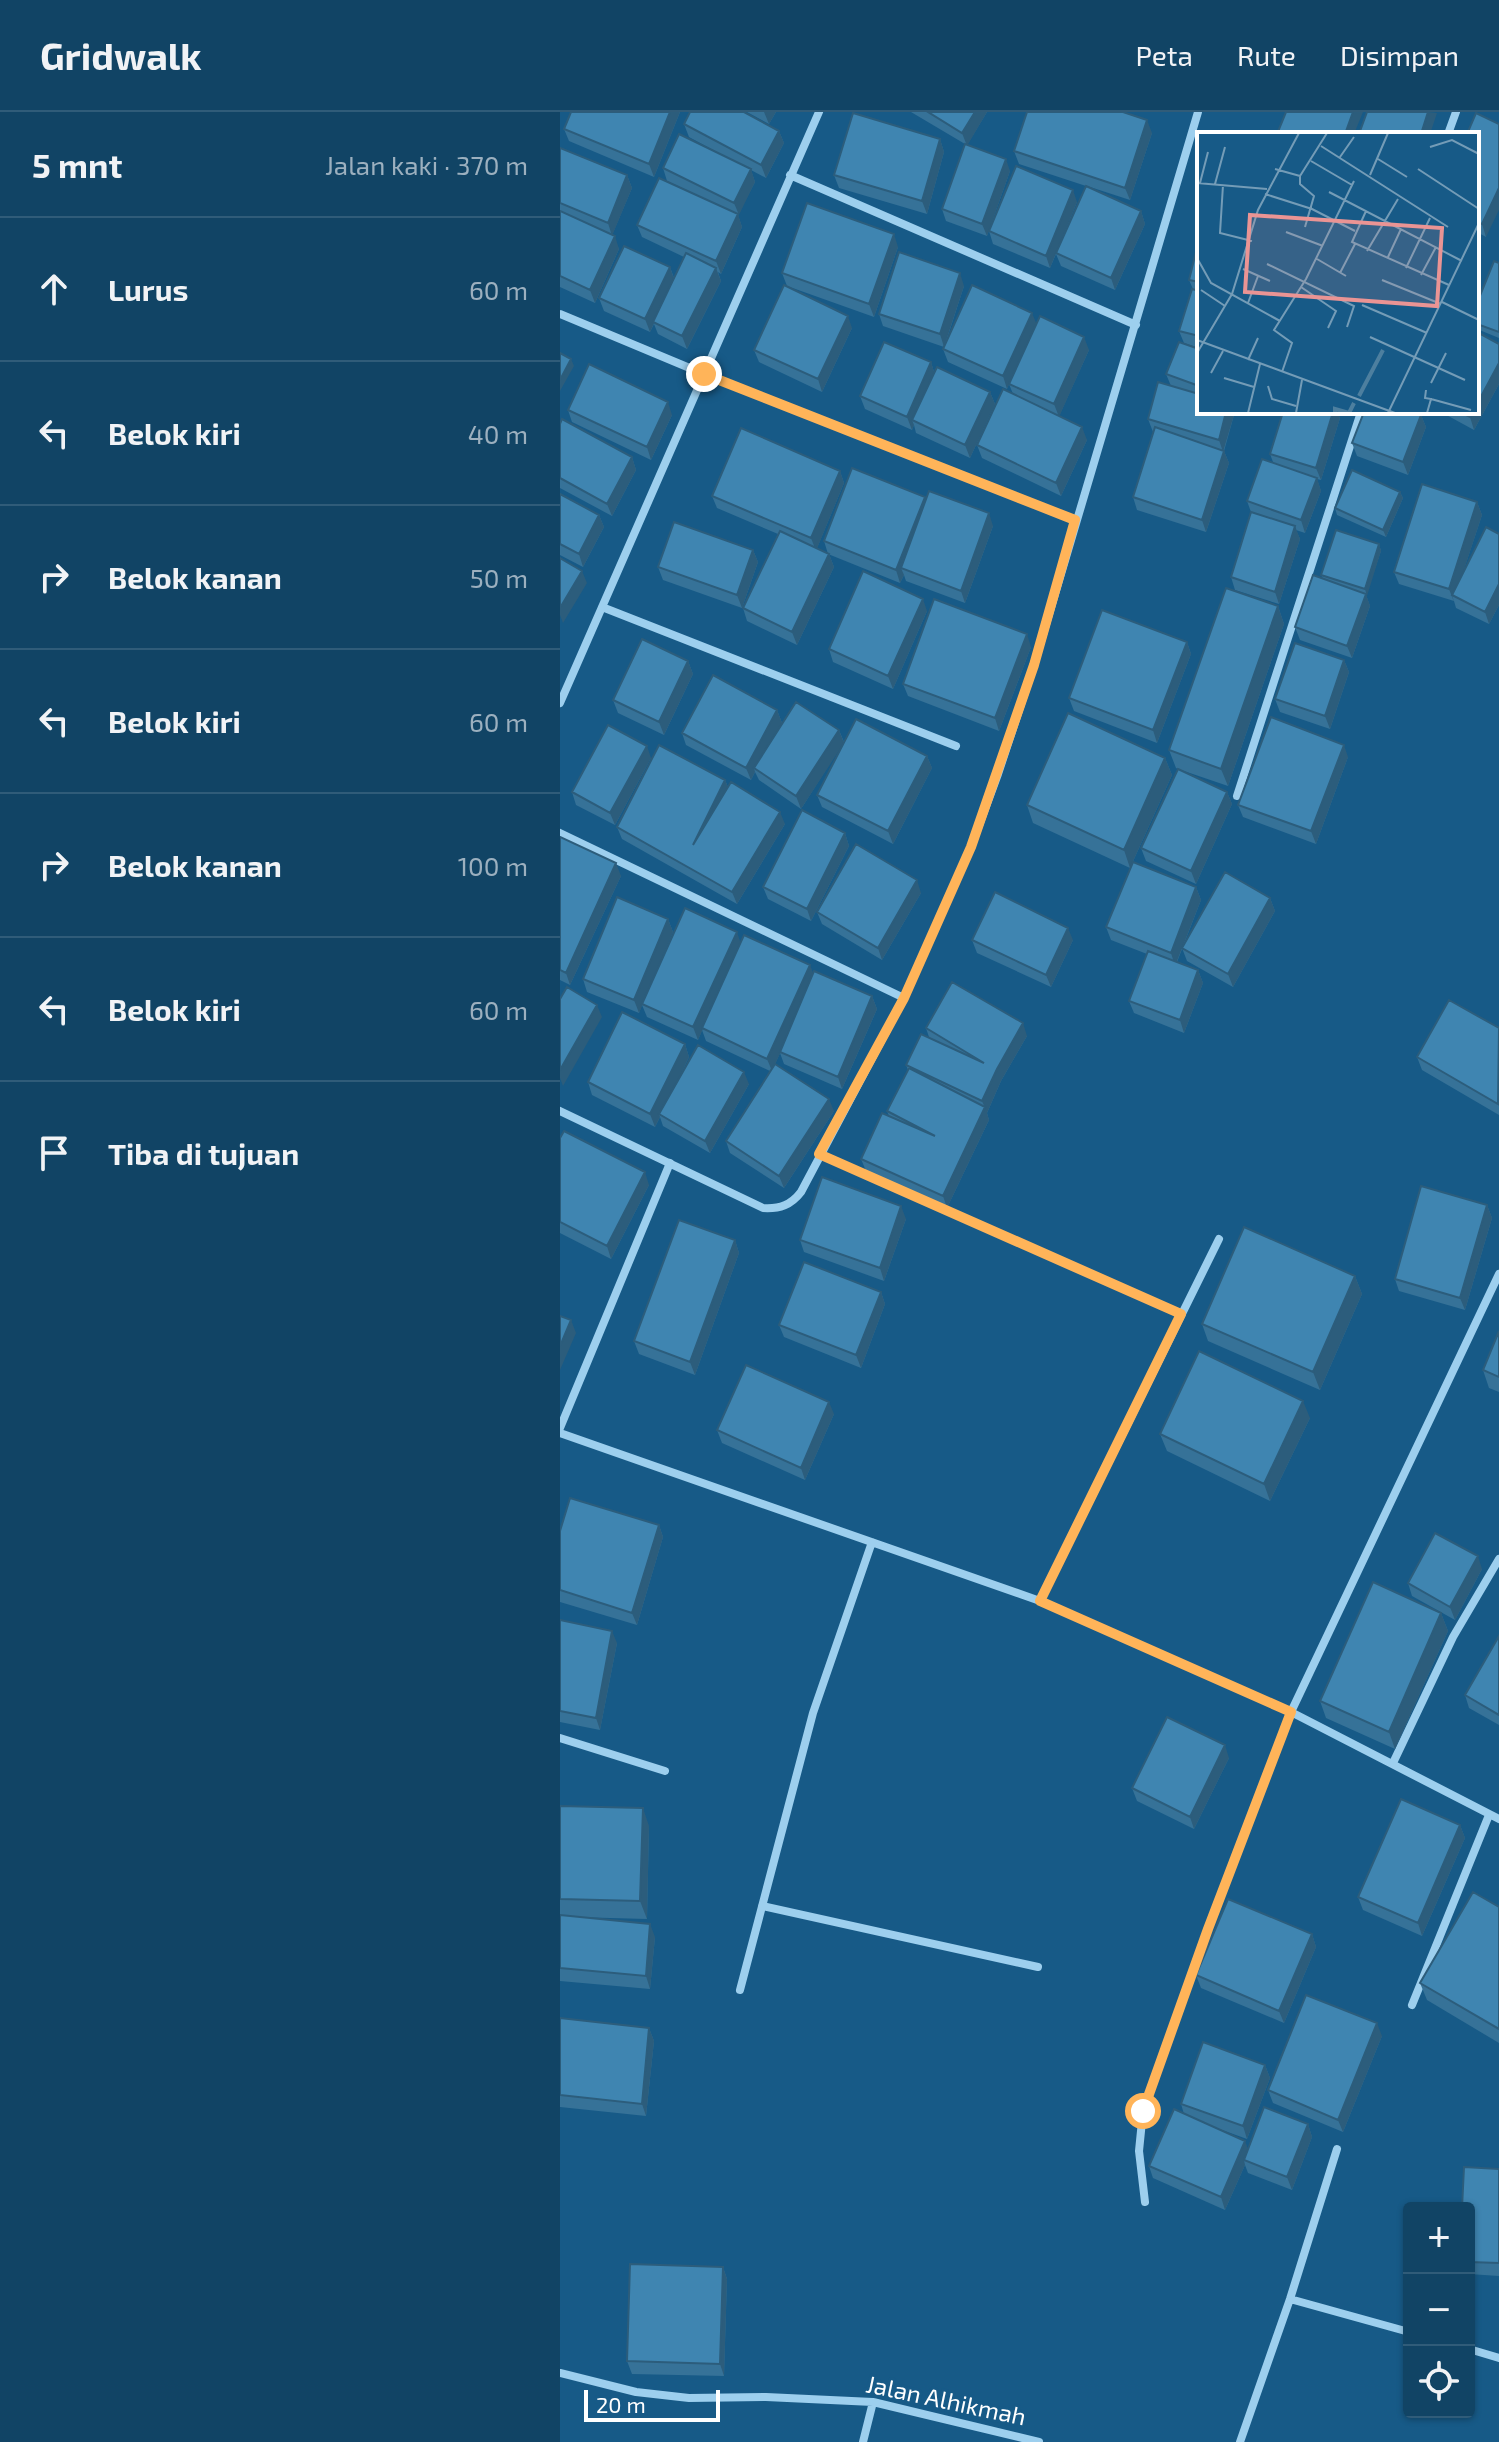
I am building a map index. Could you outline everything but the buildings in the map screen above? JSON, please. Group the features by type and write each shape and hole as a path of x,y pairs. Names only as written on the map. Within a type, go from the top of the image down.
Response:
{"street":[{"path":"560,703 819,112"},
{"path":"560,1111 763,1208 774,1209 794,1201 904,998 971,847 1034,665 1198,112"},
{"path":"1449,132 1456,112"},
{"path":"790,175 1136,325"},
{"path":"560,314 1075,520"},
{"path":"1237,796 1360,414"},
{"path":"602,607 956,746"},
{"path":"560,833 904,998"},
{"path":"819,1154 1181,1314"},
{"path":"670,1163 560,1431 1040,1601 1291,1712 1499,1819"},
{"path":"1040,1601 1219,1239"},
{"path":"1145,2202 1139,2151 1143,2111 1208,1929 1291,1712 1499,1274"},
{"path":"740,1990 813,1713 872,1542"},
{"path":"1393,1763 1453,1637 1499,1559"},
{"path":"560,1738 665,1771"},
{"path":"1412,2005 1489,1815"},
{"path":"762,1906 1038,1967"},
{"path":"1240,2442 1290,2299 1337,2149"},
{"path":"1290,2299 1403,2330"},
{"path":"1475,2351 1499,2358"},
{"name":"Jalan Alhikmah","path":"560,2373 636,2392 689,2398 766,2397 873,2402 1039,2442"},
{"path":"863,2442 873,2402"}],"route":[{"path":"704,374 1075,520 1034,665 971,847 904,998 819,1154 1181,1314 1040,1601 1291,1712 1143,2111"}]}
